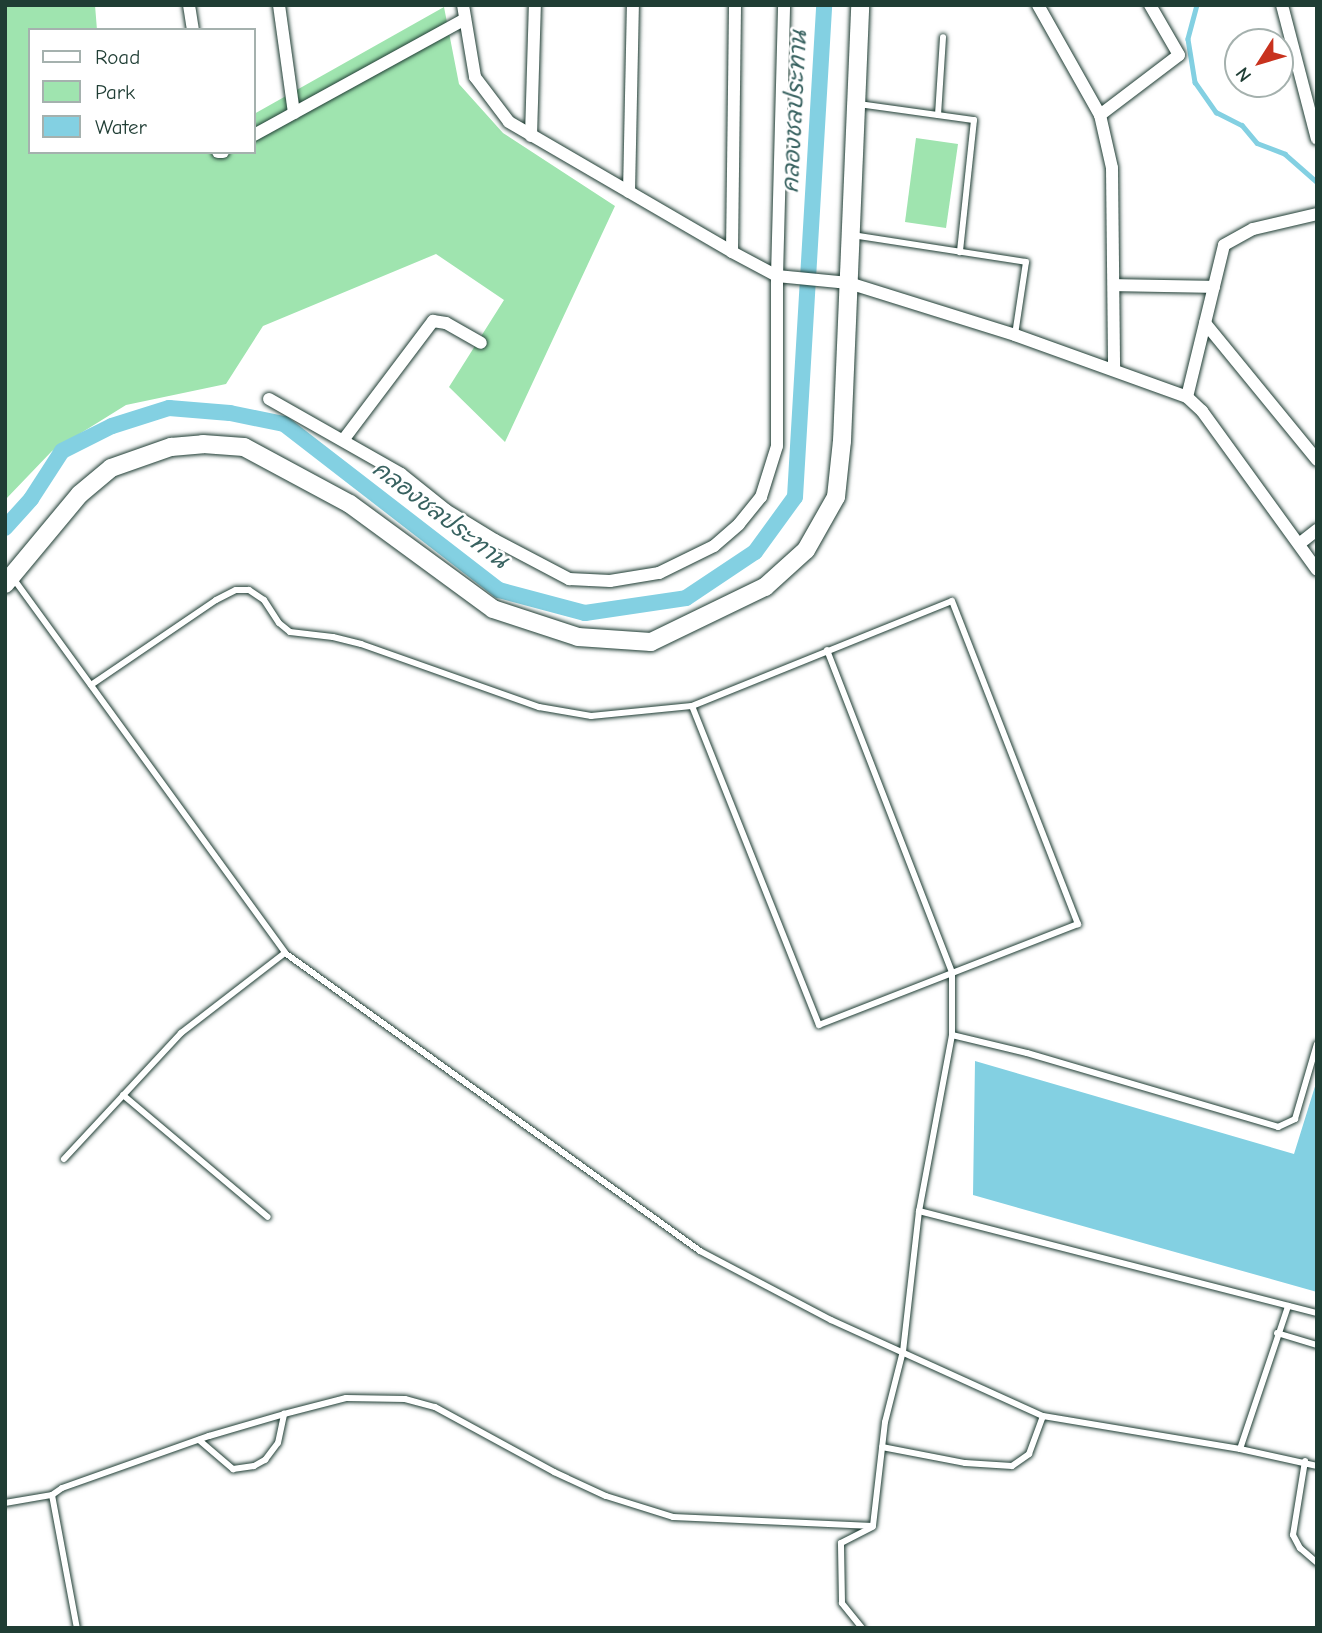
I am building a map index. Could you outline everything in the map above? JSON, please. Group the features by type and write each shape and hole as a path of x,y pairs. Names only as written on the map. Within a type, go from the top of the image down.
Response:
{"street":[{"path":"189,5 192,28"},
{"path":"279,5 294,113"},
{"path":"531,136 535,5"},
{"path":"629,192 633,5"},
{"path":"732,252 735,5"},
{"path":"269,399 344,439 401,474 456,516 569,579 610,582 659,573 714,545 739,524 761,497 777,446 777,276 784,5"},
{"path":"9,581 80,494 111,468 172,447 203,444 244,447 351,504 494,609 578,637 652,642 765,587 806,550 836,497 842,441 860,5"},
{"path":"1038,5 1100,115 1112,168 1114,369"},
{"path":"1100,115 1179,55 1150,5"},
{"path":"1282,5 1317,139"},
{"path":"256,134 464,12 475,77 509,122 777,276 849,283 1016,335 1187,397 1202,411 1317,570"},
{"path":"1187,397 1224,245 1253,229 1317,214"},
{"path":"1114,285 1214,287"},
{"path":"344,439 433,321 446,323 481,343"},
{"path":"1205,323 1317,460"},
{"path":"1299,544 1317,530"}],"lane":[{"path":"938,115 943,37"},
{"path":"856,104 974,120 960,252"},
{"path":"851,235 1026,262 1016,335"},
{"path":"9,581 91,685 285,953 700,1251 831,1320 1043,1416 1240,1449 1305,1461 1317,1466"},
{"path":"91,685 216,600 236,590 248,590 264,600 279,623 290,632 333,636 539,707 591,716 692,706 952,601 1079,924 819,1024 692,706"},
{"path":"827,650 952,973 952,1035 919,1211 903,1351 885,1422 873,1526"},
{"path":"64,1159 181,1033 285,953"},
{"path":"952,1035 1027,1053 1278,1127 1295,1119 1317,1044"},
{"path":"123,1096 268,1217"},
{"path":"919,1211 1317,1313"},
{"path":"1240,1449 1288,1306"},
{"path":"1277,1333 1317,1345"},
{"path":"5,1503 52,1495 62,1488 284,1413 346,1398 405,1399 435,1407 554,1472 606,1496 673,1517 873,1526"},
{"path":"199,1440 233,1469 254,1466 265,1460 278,1443 284,1413"},
{"path":"882,1447 965,1463 1012,1466 1029,1454 1043,1416"},
{"path":"1305,1461 1293,1535 1300,1548 1317,1563"},
{"path":"52,1495 77,1628"},
{"path":"862,1628 842,1603 841,1543 873,1526"}],"green space":[{"path":"5,5 95,5 97,28 28,28 28,154 256,154 256,113 444,7 459,84 503,133 615,206 505,442 449,387 504,300 436,254 263,326 226,384 126,405 52,451 5,500"},
{"path":"916,138 958,144 946,228 905,222"}],"water":[{"path":"975,1061 1294,1154 1317,1080 1317,1292 973,1195"}],"waterway":[{"name":"คลองชลประทาน","path":"5,528 31,499 62,451 112,426 169,408 230,413 284,424 499,590 585,613 686,598 755,552 795,497 824,5"},
{"path":"1197,5 1188,39 1195,82 1216,112 1242,125 1257,143 1285,154 1317,182"}]}
